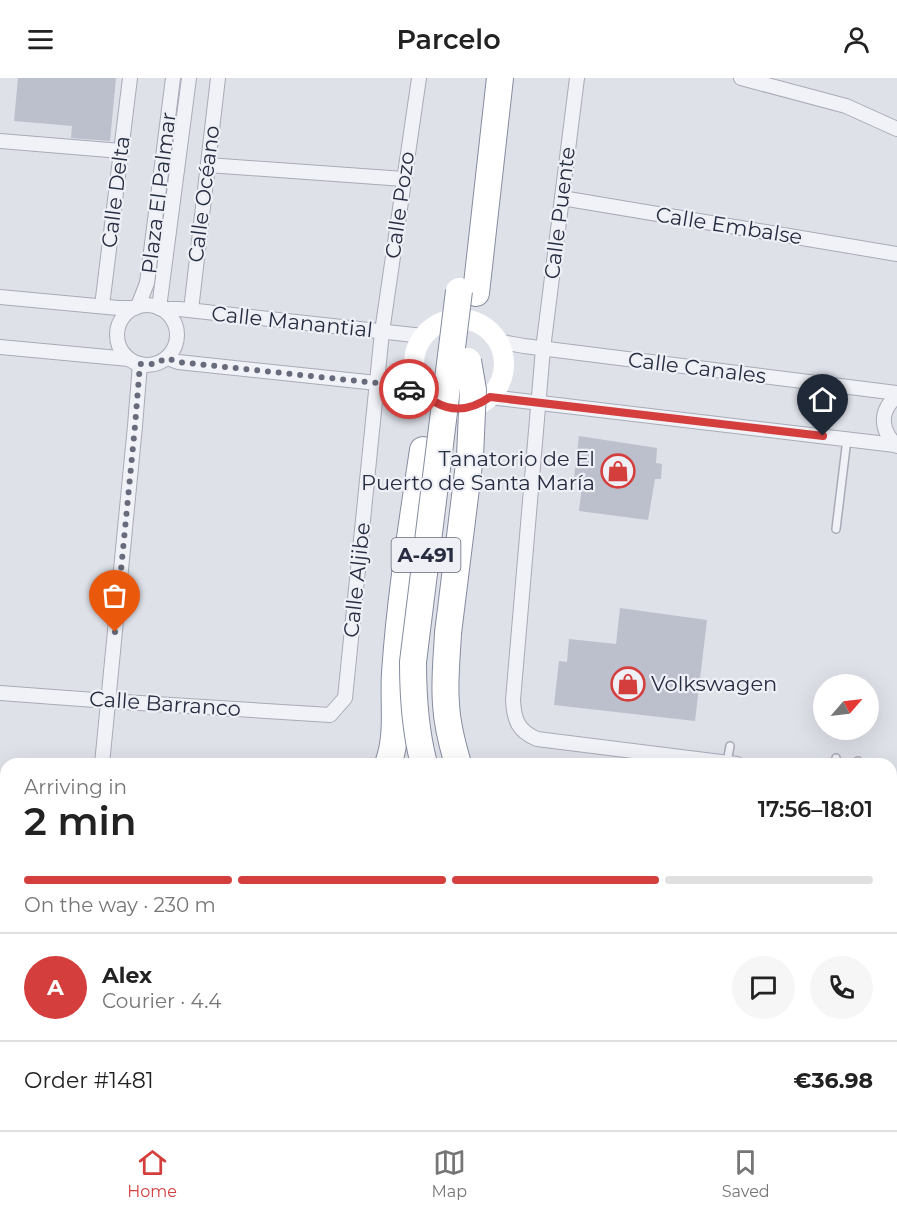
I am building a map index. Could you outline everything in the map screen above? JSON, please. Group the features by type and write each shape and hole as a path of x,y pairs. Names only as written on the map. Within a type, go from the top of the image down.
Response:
{"highway":[{"name":"A-491","path":"437,758 430,717 429,671 453,466 460,353 484,78"},
{"name":"A-491","path":"467,292 500,78"},
{"name":"A-491","path":"423,758 413,709 413,662 437,464 460,353"},
{"path":"389,758 394,736 395,674 401,616 423,450 440,369 460,353 473,390 470,456 448,633 445,677 446,704 451,740 456,758"}],"street":[{"name":"Calle Delta","path":"102,306 130,78"},
{"name":"Plaza El Palmar","path":"137,307 147,283 173,78"},
{"name":"Plaza El Palmar","path":"161,308 189,78"},
{"name":"Calle Océano","path":"191,310 218,78"},
{"name":"Calle Pozo","path":"382,332 419,78"},
{"name":"Calle Puente","path":"577,78 537,402 513,712 521,729 527,735 537,739 691,758"},
{"path":"741,78 846,106 897,129"},
{"path":"0,141 121,151"},
{"path":"208,165 404,179"},
{"name":"Calle Embalse","path":"562,198 897,254"},
{"path":"0,297 102,306 146,305 161,308 172,319 177,332 175,346 167,358 154,364 0,347"},
{"path":"135,361 123,352 117,336 122,319 137,307"},
{"name":"Calle Manantial","path":"161,308 423,336"},
{"path":"467,320 489,331 497,341 504,364 502,376 490,397 480,404 455,409 431,400 422,391 414,369 414,357 423,336 432,327 443,322 467,320"},
{"name":"Calle Aljibe","path":"330,715 345,698 382,332"},
{"name":"Calle Canales","path":"497,341 897,394"},
{"path":"167,358 178,362 377,383 422,391"},
{"path":"103,758 135,426 135,361"},
{"path":"896,445 887,435 884,422 886,410 897,394"},
{"path":"490,397 896,445"},
{"name":"Calle Barranco","path":"0,693 330,715"}],"lane":[{"path":"836,529 847,439"},
{"path":"730,746 731,758"}],"building":[{"path":"18,78 116,78 110,141 71,138 72,126 14,121"},
{"name":"Tanatorio de El Puerto de Santa María","path":"579,436 657,448 656,463 662,464 661,479 655,479 648,520 579,511 583,478 574,478"},
{"name":"Volkswagen","path":"620,608 707,620 695,721 554,705 559,661 567,662 569,639 616,644"}],"way so far":[{"path":"115,632 140,364 154,364 167,358 178,362 377,383 409,389"}],"place":[{"name":"Tanatorio de El Puerto de Santa María","path":"618,471"},
{"name":"Volkswagen","path":"628,684"}],"route":[{"path":"409,389 422,391 431,400 455,409 480,404 490,397 823,436"}]}
